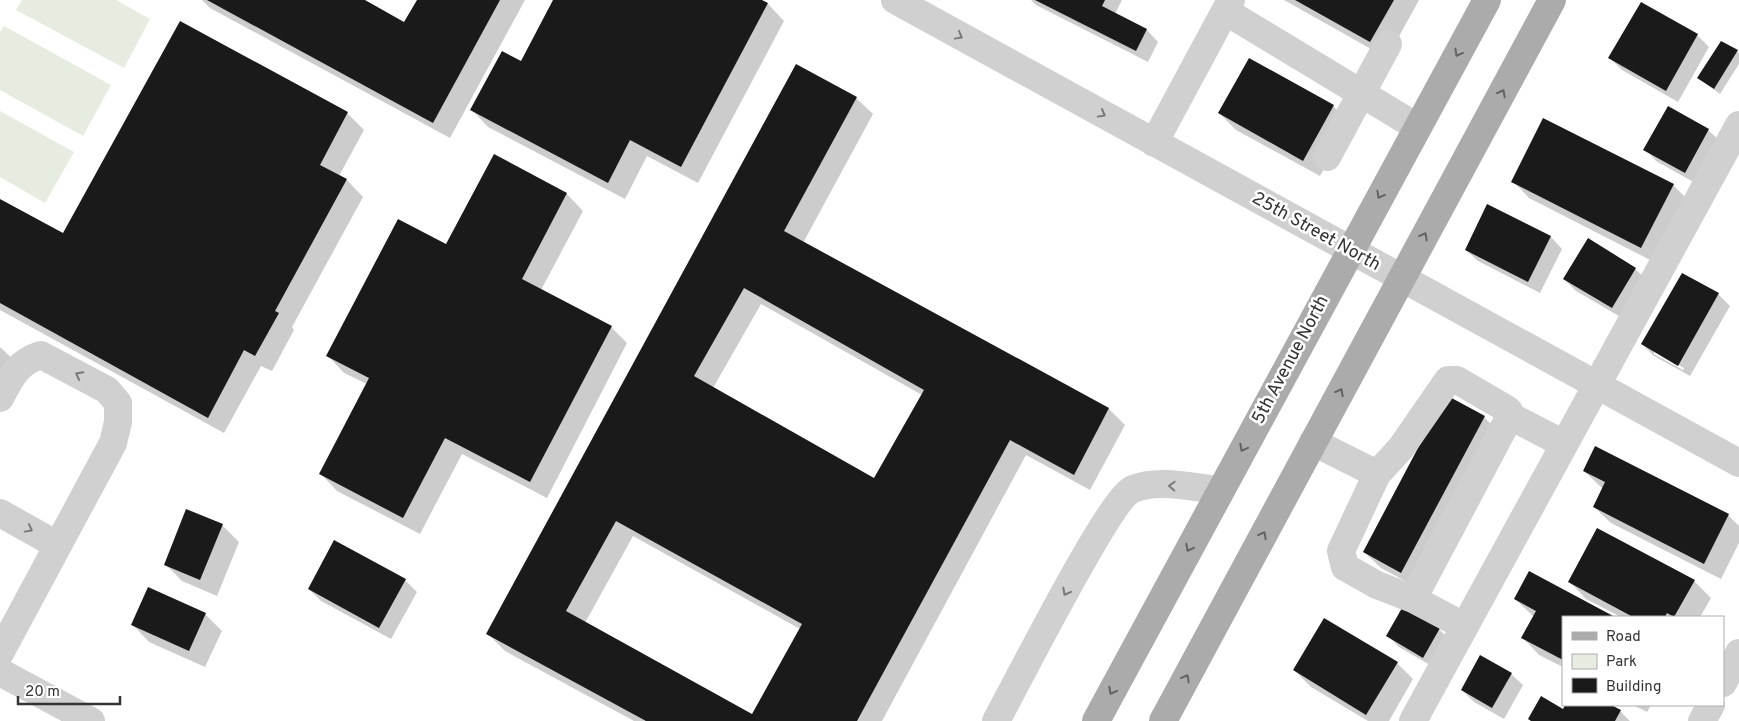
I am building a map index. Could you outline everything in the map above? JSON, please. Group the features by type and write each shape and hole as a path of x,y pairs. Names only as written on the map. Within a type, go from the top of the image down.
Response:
{"main road":[{"name":"5th Avenue North","path":"1096,721 1487,0"},
{"path":"1163,721 1552,0"}],"street":[{"name":"25th Street North","path":"912,4 1154,143 1739,463"},
{"path":"1154,143 1228,6 1361,94 1418,128"},
{"path":"1327,157 1388,44"},
{"path":"1413,721 1739,125"},
{"path":"0,398 11,376 27,360 42,355 107,390 118,402 118,422 112,443 0,653"},
{"path":"1413,600 1510,416 1510,411 1506,408 1458,380 1448,380 1401,448 1377,474 1341,551 1345,567 1377,586 1413,600 1464,626"},
{"path":"1510,416 1564,444"},
{"path":"1313,442 1377,474"},
{"path":"996,721 1077,572 1120,502 1132,489 1150,485 1220,490"},
{"path":"0,513 57,545"},
{"path":"1724,681 1739,653"},
{"path":"0,672 91,721"},
{"path":"1702,721 1710,706"}],"green space":[{"path":"22,0 116,0 150,19 124,68 16,10"},
{"path":"4,26 111,85 83,136 0,90 0,32"},
{"path":"0,111 74,152 45,203 0,177"}],"building":[{"path":"207,0 365,0 404,22 417,0 500,0 433,123"},
{"path":"553,0 762,0 768,3 681,167 630,140 608,183 470,110 502,51 521,61"},
{"path":"1035,0 1105,0 1102,6 1147,29 1136,51"},
{"path":"1295,0 1394,0 1370,42"},
{"path":"1641,2 1698,34 1666,91 1608,58"},
{"path":"180,21 348,112 320,165 347,179 275,311 279,313 255,356 244,350 208,418 0,303 0,199 63,233"},
{"path":"1721,41 1738,50 1714,89 1697,78"},
{"path":"1249,58 1334,105 1303,161 1218,113"},
{"path":"796,64 857,97 784,231 1109,408 1074,475 1010,440 857,721 646,721 486,634","holes":["744,288 924,390 874,478 694,376","616,521 802,624 752,714 566,611"]},
{"path":"1668,106 1709,129 1685,173 1643,150"},
{"path":"1543,118 1674,184 1641,248 1511,182"},
{"path":"494,154 567,193 522,279 612,326 530,482 445,438 403,518 319,474 369,378 326,356 398,219 446,244"},
{"path":"1487,204 1551,236 1528,282 1465,250"},
{"path":"1588,238 1636,268 1612,308 1563,279"},
{"path":"1682,273 1719,293 1678,366 1641,344"},
{"path":"1446,395 1485,416 1401,573 1363,552"},
{"path":"1595,446 1729,514 1704,564 1593,507 1605,482 1583,471"},
{"path":"186,509 223,524 200,580 164,565"},
{"path":"1597,528 1695,580 1675,616 1667,613 1666,616 1631,616 1568,582"},
{"path":"334,540 406,579 379,628 308,589"},
{"path":"1529,571 1613,616 1562,616 1562,659 1521,638 1536,611 1514,599"},
{"path":"148,587 206,613 189,651 131,625"},
{"path":"1402,608 1440,628 1423,658 1386,636"},
{"path":"1324,618 1398,662 1366,715 1293,670"},
{"path":"1480,655 1512,673 1492,708 1461,690"},
{"path":"1541,696 1563,709 1564,706 1613,706 1621,710 1615,721 1531,721 1528,719"}]}
